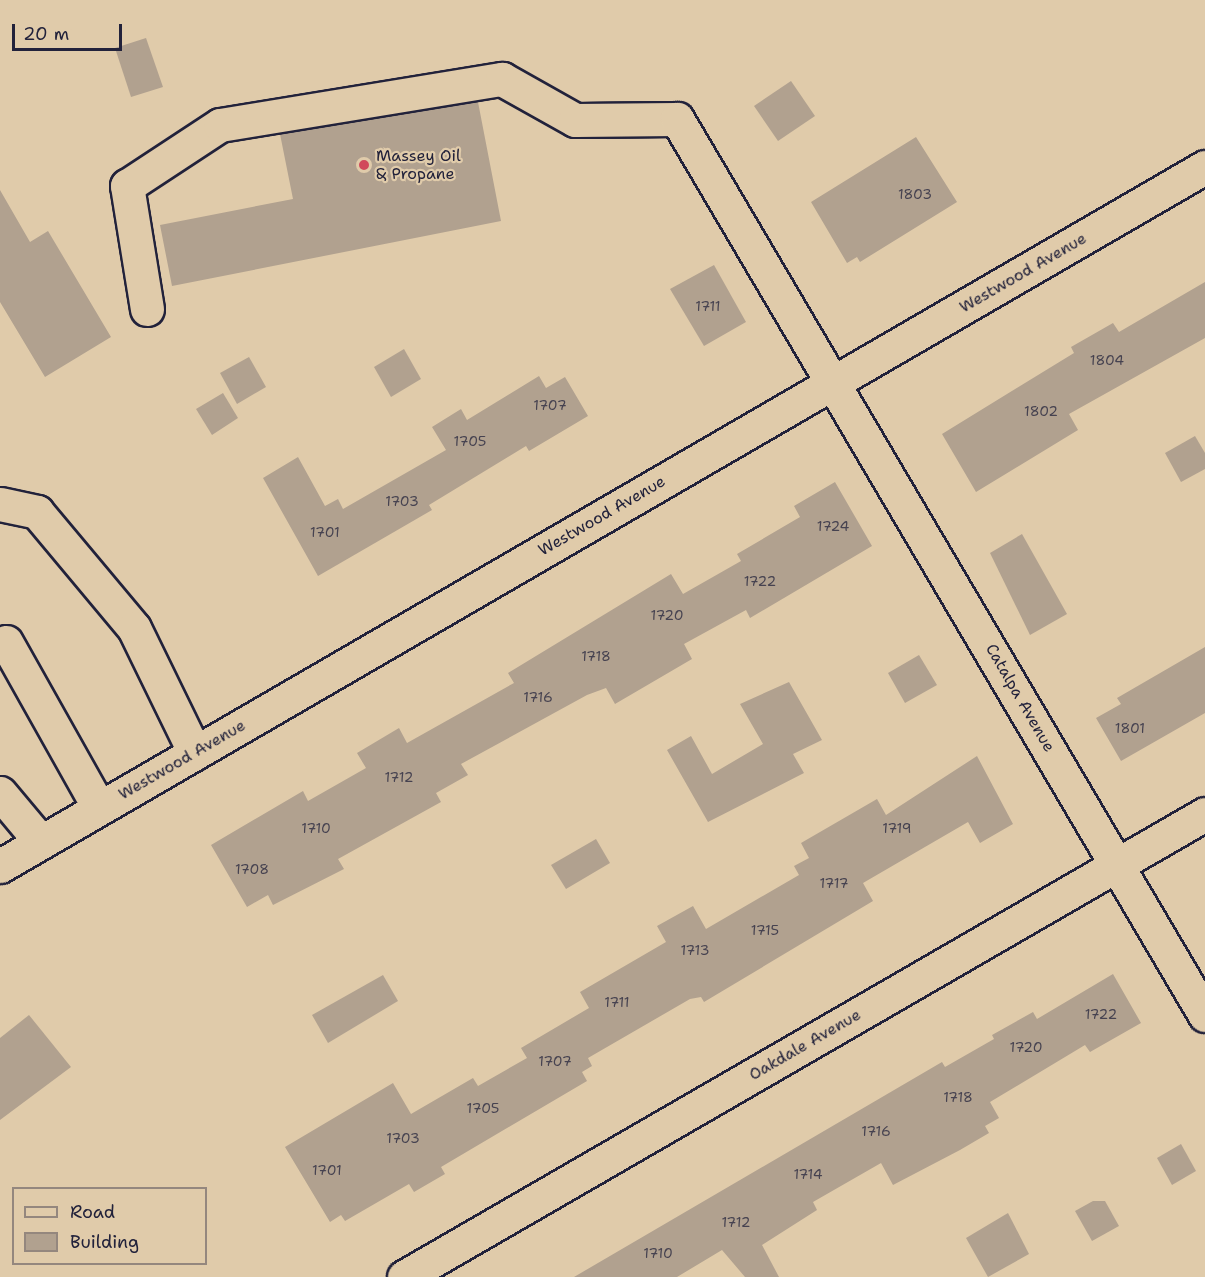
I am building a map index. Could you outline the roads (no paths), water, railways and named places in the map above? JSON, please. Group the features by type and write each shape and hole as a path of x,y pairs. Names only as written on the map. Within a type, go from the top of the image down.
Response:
{"street":[{"name":"Catalpa Avenue","path":"147,309 127,186 220,125 502,79 575,120 677,118 835,381 1205,1015"},
{"name":"Westwood Avenue","path":"0,866 1205,167"},
{"path":"0,504 37,512 134,628 195,753"},
{"path":"6,642 99,808"},
{"path":"0,793 41,842"},
{"name":"Oakdale Avenue","path":"404,1277 1205,814"}],"place":[{"name":"Massey Oil & Propane","path":"364,165"}]}
